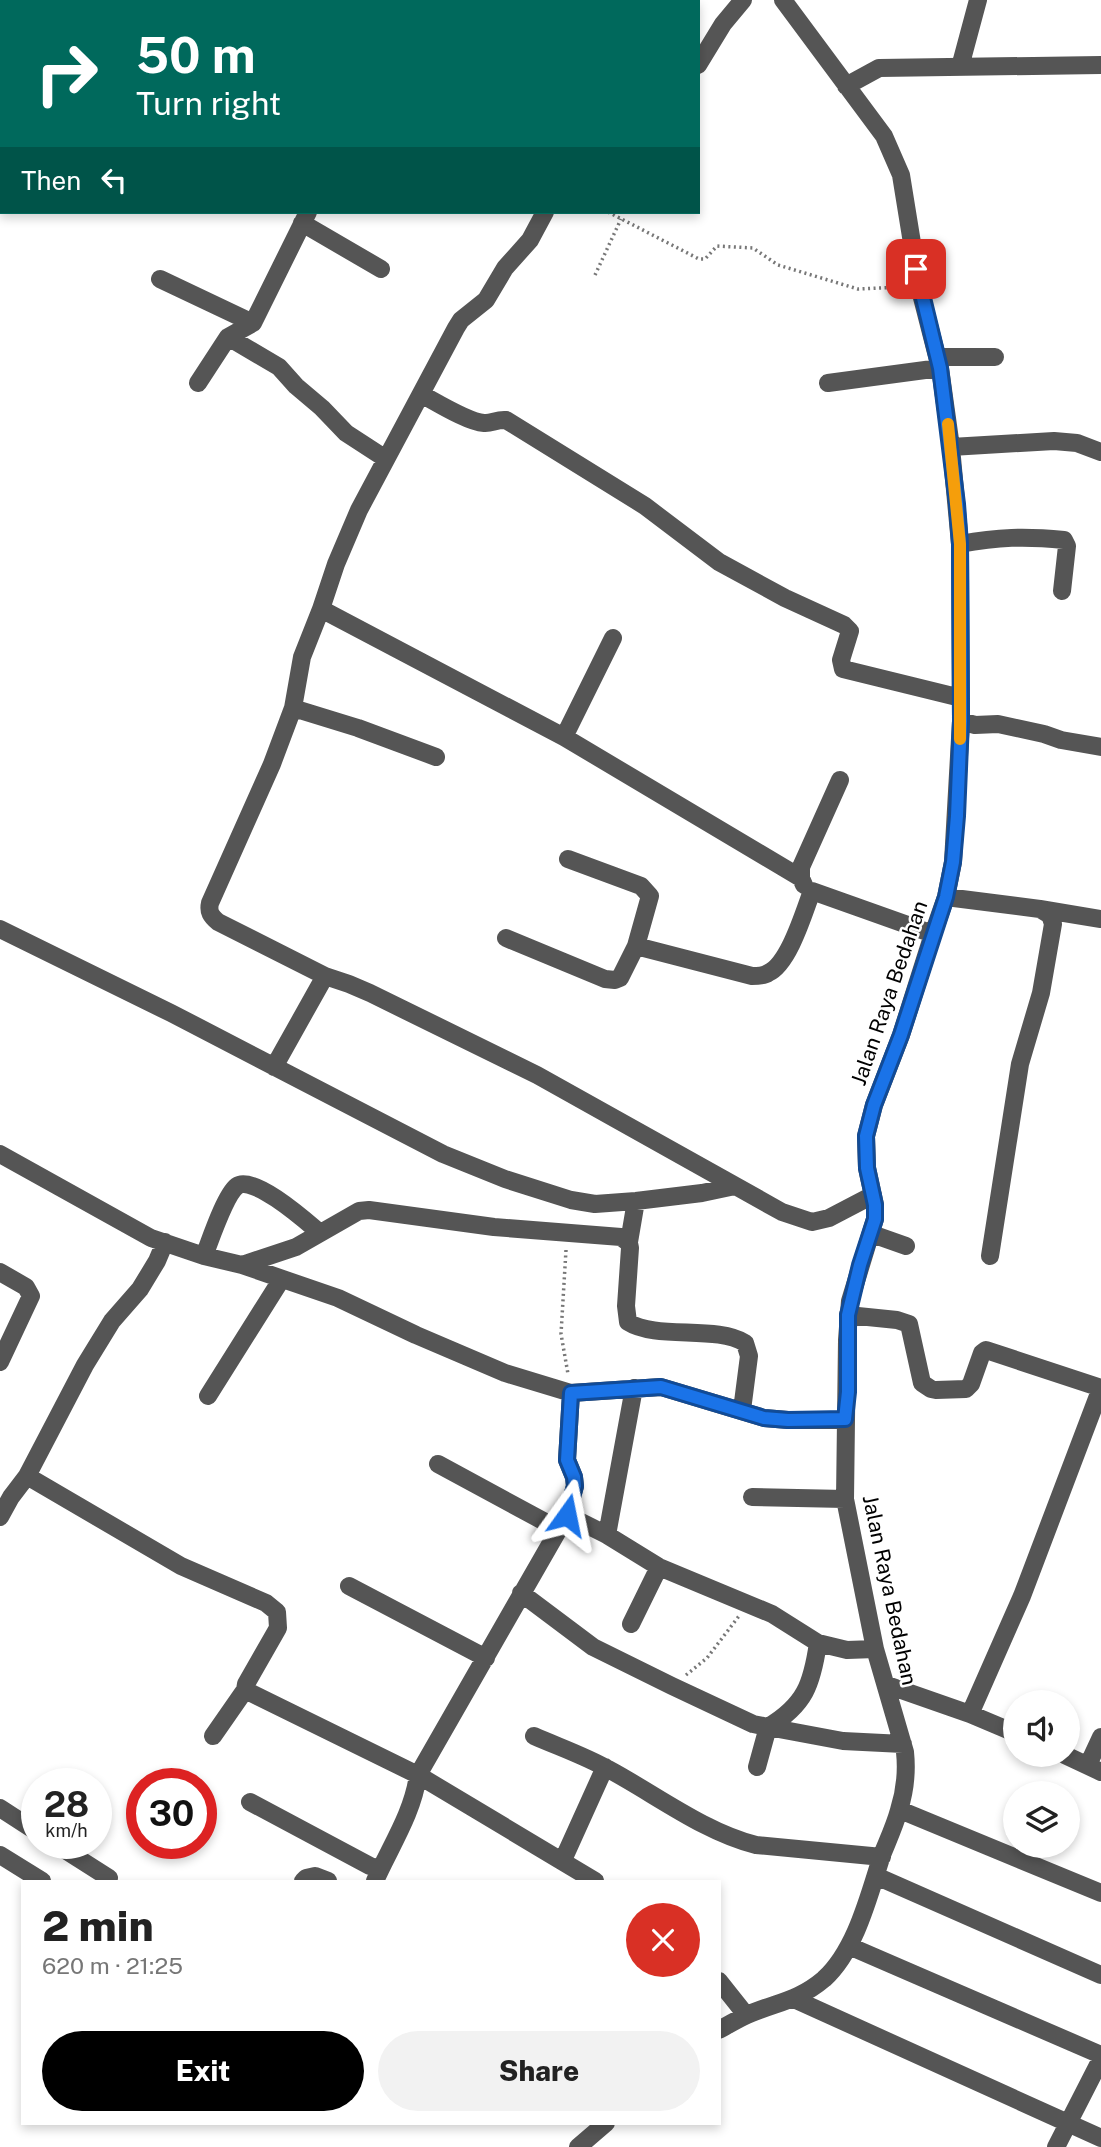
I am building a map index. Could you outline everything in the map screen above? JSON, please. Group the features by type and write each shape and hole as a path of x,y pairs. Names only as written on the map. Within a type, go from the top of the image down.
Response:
{"street":[{"path":"700,62 723,24 743,0"},
{"path":"960,67 978,0"},
{"name":"Jalan Raya Bedahan","path":"721,2029 746,2015 794,1999 826,1977 849,1946 900,1810 906,1768 903,1744 876,1649 845,1499 848,1315 875,1219 867,1168 866,1136 874,1105 901,1035 946,897 953,862 961,721 960,544 951,447 939,362 919,286 901,175 884,136 789,3"},
{"path":"846,86 879,68 1101,65"},
{"path":"544,214 530,240 505,268 486,300 461,320 359,510 302,657 293,708 272,764 210,903 211,916 325,976 370,993 537,1075 782,1212 812,1222 829,1218 873,1195"},
{"path":"198,383 228,337 253,323 305,218 381,269"},
{"path":"160,279 253,323"},
{"path":"228,337 279,366 296,386 346,433 386,459"},
{"path":"828,383 939,362 995,357"},
{"path":"421,394 474,421 486,424 499,419 506,420 645,506 719,562 785,598 844,625 850,631 841,660 843,669 961,698"},
{"path":"951,447 1054,440 1077,443 1101,452"},
{"path":"960,544 999,537 1064,540 1067,545 1062,591"},
{"path":"321,608 564,737 807,885 933,934"},
{"path":"564,737 613,638"},
{"path":"293,708 436,757"},
{"path":"961,721 998,724 1101,747"},
{"path":"636,946 752,976 766,975 775,969 784,957 807,885 802,867 840,780"},
{"path":"506,938 605,979 620,978 636,946 650,896 641,886 568,859"},
{"path":"946,897 1101,919"},
{"path":"990,1256 1020,1064 1041,993 1053,924 1050,915 1040,909"},
{"path":"0,929 171,1013 443,1154 505,1179 571,1200 595,1203 702,1193 735,1186"},
{"path":"274,1068 325,976"},
{"path":"2,1160 130,1228 204,1256 243,1265 338,1298 505,1373 571,1393 661,1387 764,1418 845,1419"},
{"path":"204,1256 226,1203 239,1184 259,1189 286,1205 320,1233"},
{"path":"636,1201 629,1242 626,1306 628,1322 642,1327 728,1337 745,1343 749,1356 742,1410"},
{"path":"243,1265 296,1247 346,1217 369,1210 494,1227 608,1235 621,1237 629,1242"},
{"path":"872,1234 906,1246"},
{"path":"0,1517 27,1476 111,1321 140,1289 165,1242"},
{"path":"0,1272 26,1287 32,1296 0,1362"},
{"path":"208,1396 281,1280"},
{"path":"848,1315 897,1320 909,1324 922,1382 931,1389 966,1389 971,1384 982,1353 986,1350 1101,1388 1022,1596 970,1714"},
{"path":"607,1535 634,1388"},
{"path":"378,1873 410,1806 418,1775 563,1522 575,1486 567,1460 571,1393"},
{"path":"438,1464 563,1522 607,1535 659,1567 772,1614 818,1643 847,1650 876,1649"},
{"path":"27,1476 181,1566 266,1603 276,1612 278,1628 245,1690 213,1736"},
{"path":"752,1497 845,1499"},
{"path":"631,1624 659,1567"},
{"path":"349,1586 486,1658"},
{"path":"521,1593 593,1647 753,1724 843,1741 903,1744"},
{"path":"757,1767 768,1727 784,1717 807,1688 813,1674 818,1643"},
{"path":"887,1685 1003,1728"},
{"path":"245,1690 418,1775 593,1880"},
{"path":"534,1736 605,1767 707,1825 742,1841 756,1845 882,1857"},
{"path":"1095,1769 1101,1737"},
{"path":"563,1860 605,1767"},
{"path":"250,1802 376,1868 378,1873"},
{"path":"0,1808 21,1822"},
{"path":"900,1810 1101,1893"},
{"path":"0,1855 40,1880"},
{"path":"79,1859 109,1878"},
{"path":"876,1876 1101,1975"},
{"path":"304,1880 315,1877 325,1880"},
{"path":"849,1946 1101,2057 1056,2147"},
{"path":"721,1984 746,2015"},
{"path":"794,1999 1101,2138"},
{"path":"578,2147 604,2125"}],"path":[{"path":"612,214 702,260 710,256 717,246 746,246 760,251 778,265 858,289 919,286"},
{"path":"594,275 621,219"},
{"path":"568,1234 561,1334 571,1393"},
{"path":"672,1686 706,1658 749,1603"}],"slow traffic":[{"path":"948,424 960,544 960,739"}],"route":[{"path":"567,1515 575,1486 567,1460 571,1393 661,1387 764,1418 845,1419 850,1301 875,1219 875,1205 867,1168 866,1136 874,1105 901,1035 946,897 953,862 957,816 961,721 960,544 940,368 916,269"}]}
